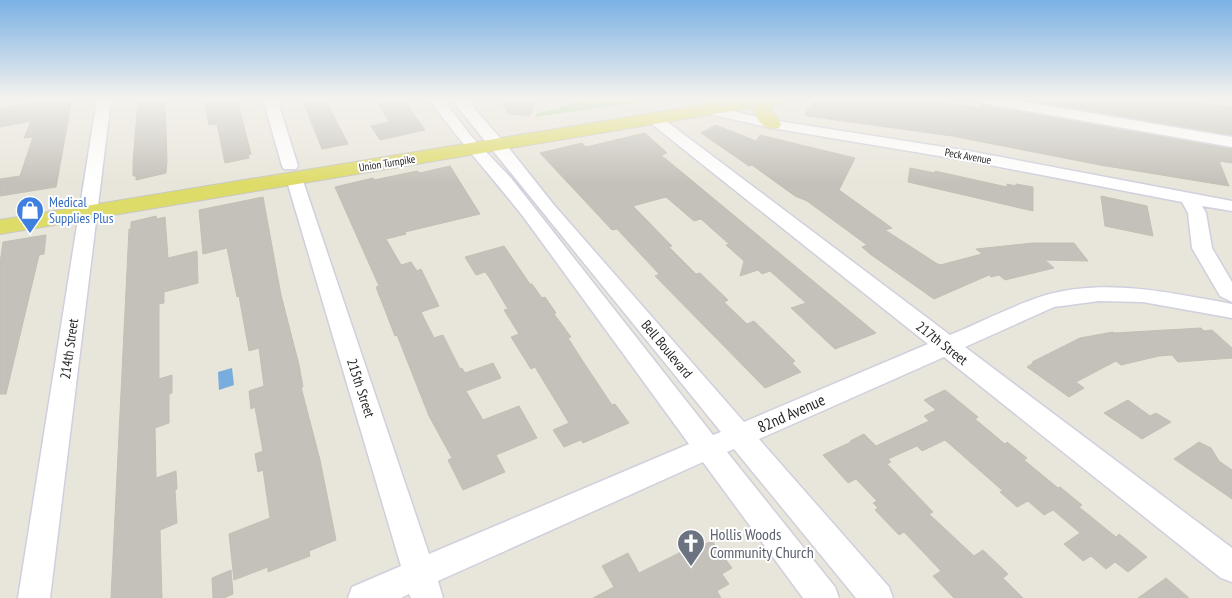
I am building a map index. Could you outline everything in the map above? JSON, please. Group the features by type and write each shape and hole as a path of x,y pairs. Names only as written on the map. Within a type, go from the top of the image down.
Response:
{"main road":[{"name":"Union Turnpike","path":"0,213 89,205 571,127"},
{"name":"Union Turnpike","path":"482,142 590,127"},
{"name":"Union Turnpike","path":"0,227 89,205"}],"street":[{"name":"214th Street","path":"34,598 100,127"},
{"name":"215th Street","path":"278,127 427,598"},
{"name":"Bell Boulevard","path":"466,127 548,209 877,598"},
{"name":"Bell Boulevard","path":"474,127 526,208 823,598"},
{"name":"217th Street","path":"664,127 1232,567"},
{"name":"Peck Avenue","path":"790,127 969,156 1232,206"},
{"path":"1144,127 1232,142"},
{"path":"1189,198 1197,213 1202,248 1227,291 1232,295"},
{"name":"82nd Avenue","path":"364,598 707,447 740,435 944,345 1050,301 1098,294 1143,295 1232,311"}],"water":[{"path":"232,368 234,385 219,390 218,372"}],"building":[{"path":"29,127 67,127 56,187 0,196 0,179 20,176 33,137 24,138"},
{"path":"136,127 166,127 166,173 136,180 136,176 133,176"},
{"path":"218,127 244,127 251,154 248,155 249,158 225,163"},
{"path":"313,127 339,127 348,144 322,149"},
{"path":"372,127 423,127 425,130 380,140"},
{"path":"712,127 721,127 756,141 760,135 855,158 839,190 892,228 885,230 940,265 982,254 976,249 1033,243 1074,243 1088,261 1045,260 1054,268 1005,280 999,275 991,277 989,275 934,299 870,254 862,247 867,245 807,201 795,196 752,165 749,166 701,133"},
{"path":"886,127 1106,127 1232,149 1232,163 1219,161 1229,186 1100,165 952,136"},
{"path":"1185,127 1232,127 1232,135"},
{"path":"645,133 667,153 661,155 876,333 835,349 791,308 806,303 770,271 762,274 758,270 740,276 744,261 726,245 729,244 701,219 694,221 666,197 633,206 696,274 700,273 728,300 724,302 747,324 754,321 795,361 792,363 801,372 765,388 655,276 659,274 617,229 612,230 540,153 582,143 586,147"},
{"path":"450,166 480,214 405,232 406,234 386,239 401,265 411,262 417,271 421,269 439,306 421,312 434,338 443,335 460,369 462,368 465,373 493,363 501,378 466,391 483,420 519,406 537,438 496,455 505,472 463,490 448,460 452,458 429,416 397,335 395,336 376,287 379,286 335,187 373,178 374,180 417,171 420,173"},
{"path":"910,168 935,173 935,171 1007,187 1007,184 1016,186 1016,184 1033,187 1033,211 908,182"},
{"path":"1101,196 1147,206 1153,236 1105,226"},
{"path":"263,197 281,295 299,365 303,387 301,387 320,460 336,540 309,551 310,556 268,572 268,567 234,580 229,534 270,518 263,470 258,472 255,454 263,451 255,407 251,409 249,391 264,386 259,348 249,351 239,296 237,297 227,248 203,254 199,210"},
{"path":"156,216 157,219 165,217 168,258 197,251 198,283 164,292 164,303 159,304 159,379 172,375 172,393 169,394 169,423 155,428 156,478 176,471 177,523 160,530 162,598 111,598 129,229 131,229 131,222"},
{"path":"46,235 44,254 39,255 6,394 0,394 0,263 3,242"},
{"path":"504,246 530,284 532,284 542,298 545,297 556,313 554,314 571,337 568,338 612,405 615,404 629,423 583,443 581,440 564,447 553,430 569,423 535,367 531,369 511,337 519,334 504,310 508,309 489,277 485,272 476,275 465,257"},
{"path":"1201,328 1204,331 1212,330 1232,348 1232,358 1178,362 1172,355 1159,356 1121,365 1116,361 1076,382 1084,388 1069,397 1027,367 1032,362 1080,338 1113,332"},
{"path":"945,390 978,417 975,419 1005,444 1007,442 1027,458 1024,460 1082,505 1079,507 1116,537 1119,534 1147,557 1128,572 1115,562 1106,569 1091,556 1083,561 1064,544 1080,533 1053,510 1044,515 1028,501 1017,507 1000,492 1003,491 945,440 922,451 917,446 888,459 891,462 887,464 933,512 929,514 974,556 983,550 1008,574 1003,578 1023,598 954,598 933,576 941,571 904,532 899,535 875,510 878,508 873,503 877,501 856,479 848,483 823,455 864,434 876,446 929,421 924,416 936,410 924,400"},
{"path":"1128,400 1150,416 1156,413 1171,422 1142,439 1104,413"},
{"path":"1199,442 1211,448 1219,461 1232,470 1232,499 1174,459"},
{"name":"Hollis Woods Community Church","path":"697,536 703,545 712,541 732,568 722,574 729,584 717,591 721,598 593,598 614,587 602,566 628,553 639,573 683,551 679,545"},
{"path":"231,570 233,594 224,598 213,598 212,578"},
{"path":"1166,578 1189,598 1138,598"}],"place":[{"name":"Medical Supplies Plus","path":"30,234"},
{"name":"Hollis Woods Community Church","path":"691,567"}]}
